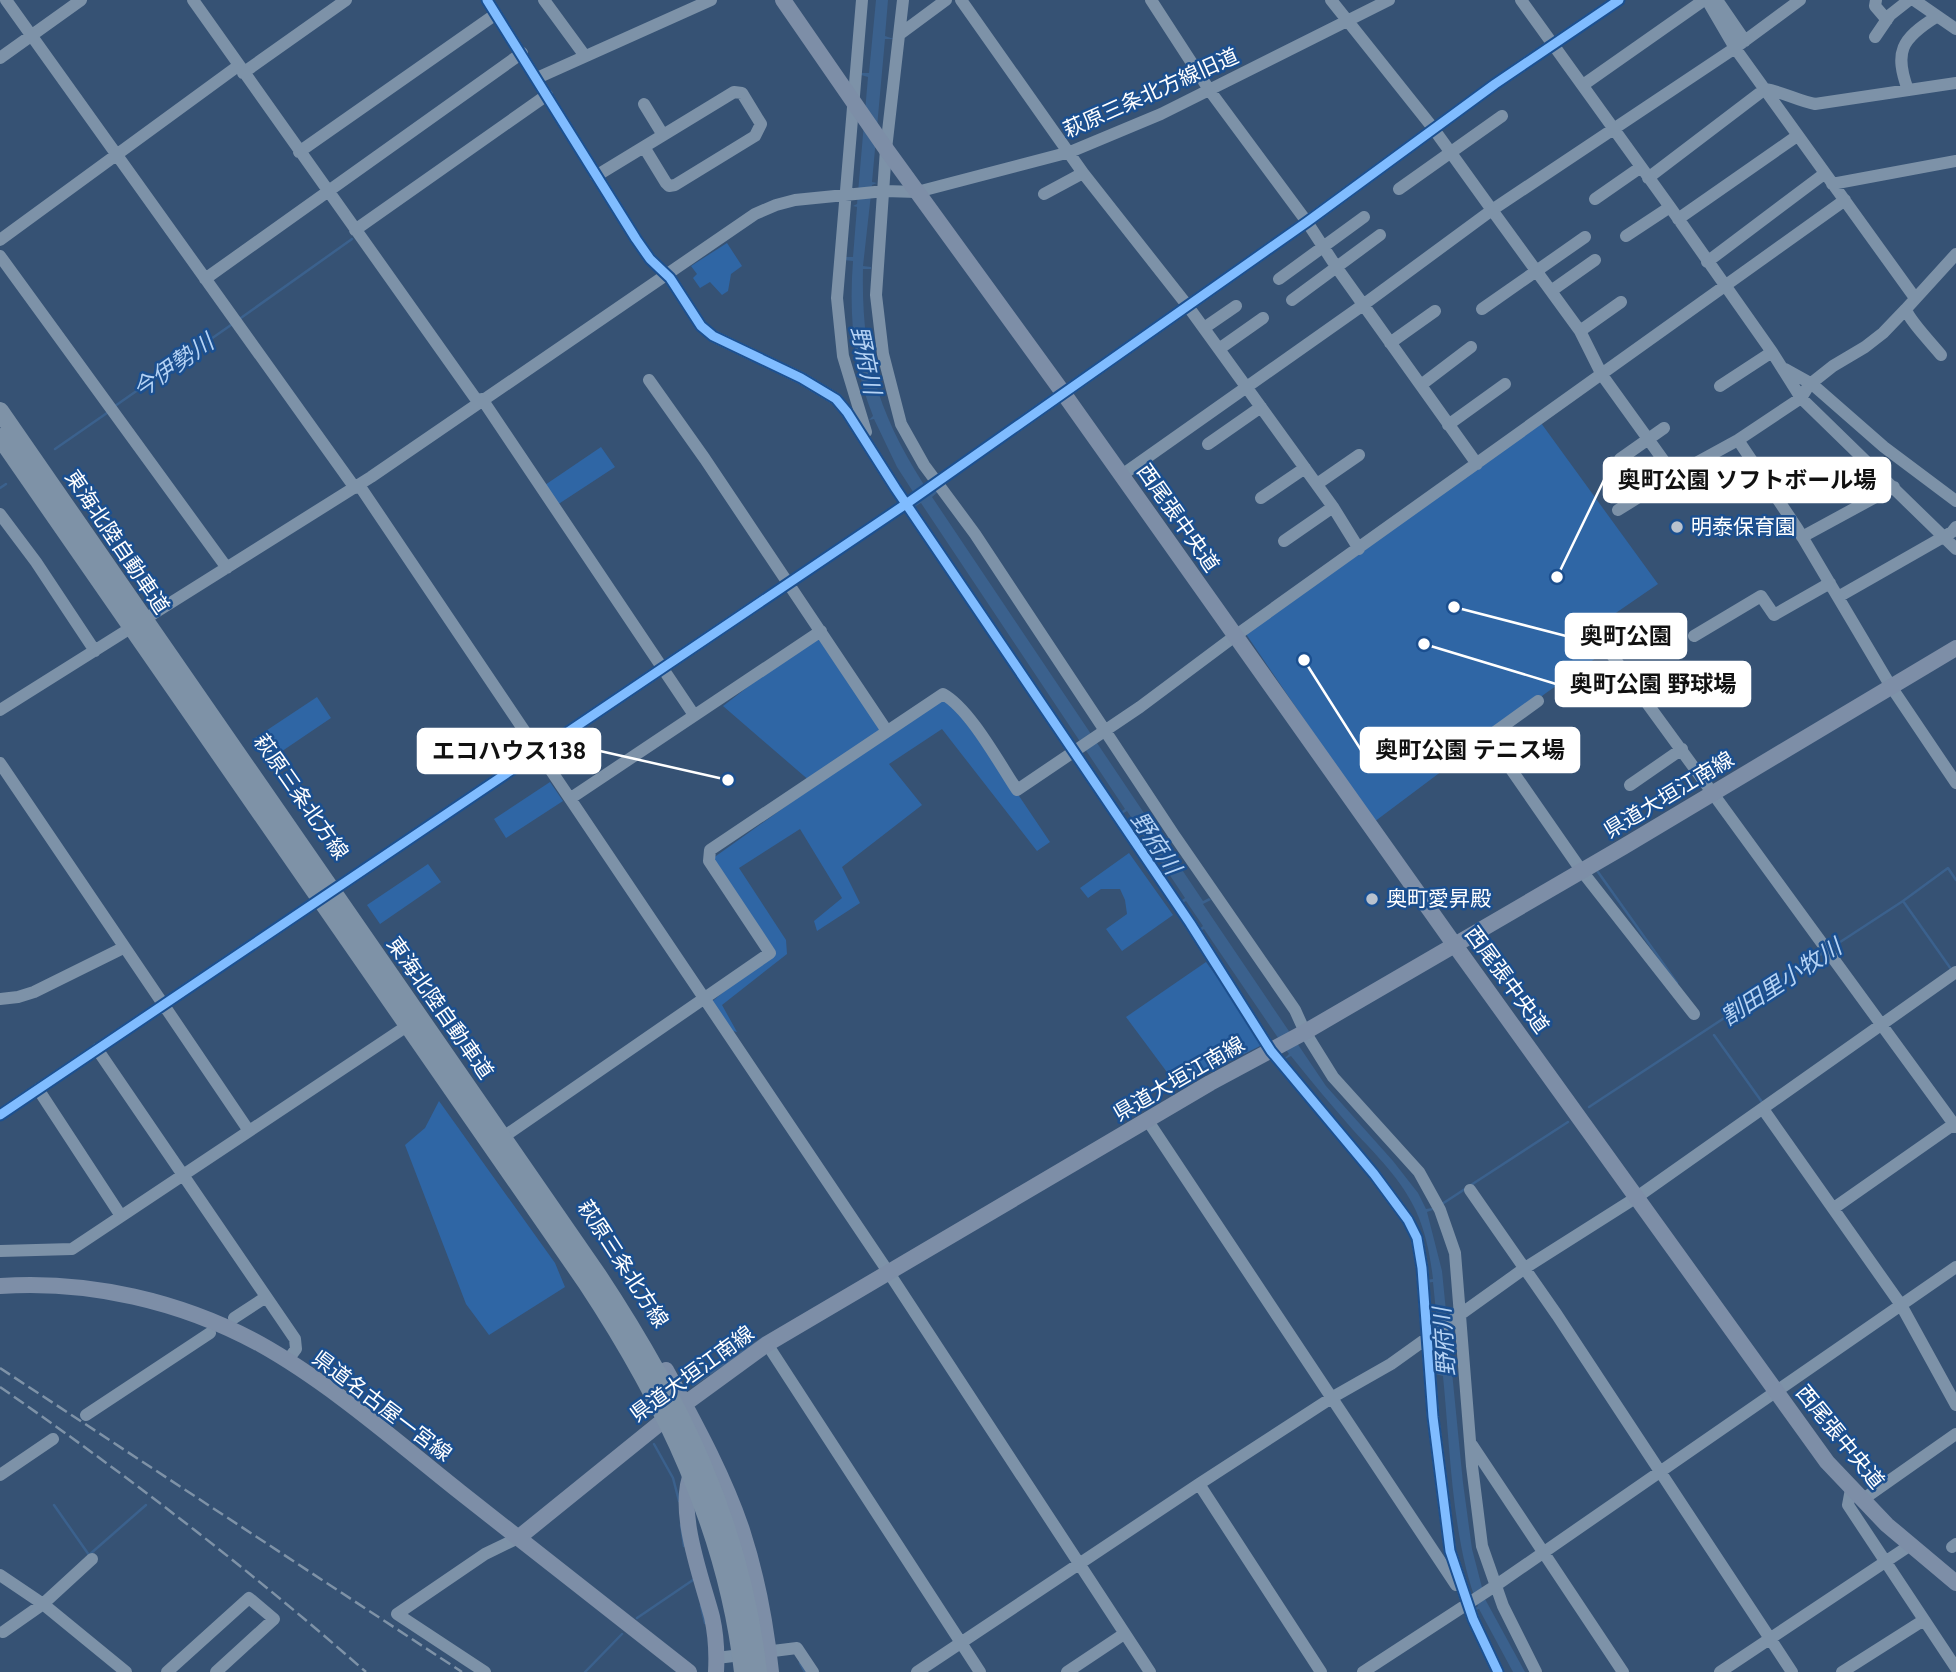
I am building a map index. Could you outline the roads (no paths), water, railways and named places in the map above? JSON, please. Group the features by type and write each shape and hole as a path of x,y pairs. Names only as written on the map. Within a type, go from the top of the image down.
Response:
{"highway":[{"name":"東海北陸自動車道","path":"0,411 634,1331 687,1426 718,1504 741,1581 758,1672"},
{"name":"東海北陸自動車道","path":"0,437 586,1282 630,1352 674,1434 705,1510 727,1586 743,1672"}],"main road":[{"name":"西尾張中央道","path":"783,0 886,149 1827,1462 1909,1546 1956,1583"},
{"name":"萩原三条北方線","path":"0,398 613,1283 680,1407 700,1434 742,1531 758,1595 771,1672"},
{"name":"萩原三条北方線","path":"0,450 638,1375 650,1390 680,1407"},
{"name":"県道大垣江南線","path":"517,1538 680,1407 767,1344 1210,1083 1305,1032 1714,793 1890,685 1956,648"},
{"name":"県道名古屋一宮線","path":"0,1286 34,1284 118,1293 167,1305 211,1321 259,1344 288,1361 362,1415 689,1672"},
{"path":"707,1451 689,1479 688,1521 713,1623 717,1665"},
{"path":"726,1492 752,1534 769,1600 780,1672"}],"street":[{"path":"6,0 357,486 889,1273 1150,1672"},
{"path":"0,58 81,0"},
{"path":"193,0 299,152 480,401 694,715"},
{"path":"0,240 117,154 345,0"},
{"path":"544,0 585,56"},
{"path":"537,78 711,0"},
{"path":"862,0 837,298 839,327 852,390 873,452"},
{"path":"903,0 886,149 876,295 883,354 901,424 937,483 975,534 1266,971 1295,1010 1305,1032 1333,1077 1419,1172 1438,1206 1455,1253 1470,1441 1482,1546 1495,1586 1536,1672"},
{"path":"900,34 946,0"},
{"path":"961,0 1083,173 1205,328 1317,484 1359,549"},
{"path":"1151,0 1210,91 1307,222 1477,464"},
{"path":"1331,0 1451,152 1580,331 1602,375 1674,475"},
{"name":"萩原三条北方線旧道","path":"0,710 357,486 755,214 795,200 883,191 918,191 1070,152 1210,91 1389,0"},
{"path":"1521,0 1670,207 1772,352 1801,398 1956,549"},
{"path":"0,1115 937,483 1307,222 1433,128 1619,0"},
{"path":"1583,85 1705,0 1740,44"},
{"path":"1717,0 1765,89 1845,201 1910,304 1908,316 1941,355"},
{"path":"1122,475 1363,305 1492,210 1740,44 1800,0"},
{"path":"1875,0 1875,6 1887,20"},
{"path":"1875,37 1887,20 1911,0 1956,29"},
{"path":"299,152 494,5 636,239 666,275 701,326 713,336 801,378 835,399 847,412 1073,753 1190,923 1271,1051 1374,1174 1408,1220 1417,1238 1421,1256 1437,1458 1450,1551 1465,1598 1498,1672"},
{"path":"1908,90 1900,68 1900,56 1914,33 1936,17"},
{"path":"205,279 522,53"},
{"path":"1765,89 1815,104 1956,83"},
{"path":"1595,199 1644,173 1765,89"},
{"path":"596,176 663,135 738,92 742,93 761,124 755,136 675,185 669,186 666,183 644,147"},
{"path":"355,230 547,95"},
{"path":"644,104 663,135"},
{"path":"1399,189 1502,116"},
{"path":"1678,219 1797,136"},
{"path":"1707,262 1828,179 1956,160"},
{"path":"1044,194 1083,173"},
{"path":"509,1133 770,953 709,861 710,850 943,694 955,701 966,715 1017,790 1105,731 1845,201"},
{"path":"1626,236 1670,207"},
{"path":"1279,279 1364,218"},
{"path":"1292,300 1380,235"},
{"path":"1482,309 1585,237"},
{"path":"1618,510 1738,440 1801,398 1812,384 1833,366 1874,340 1956,254"},
{"path":"0,256 227,568"},
{"path":"1551,291 1595,260"},
{"path":"1580,331 1621,302"},
{"path":"1205,328 1236,306"},
{"path":"1390,343 1435,311"},
{"path":"1219,349 1263,318"},
{"path":"1420,385 1471,347"},
{"path":"1720,386 1772,352"},
{"path":"1782,367 1812,384 1884,447 1956,501"},
{"path":"649,380 887,731"},
{"path":"1448,425 1505,384"},
{"path":"1208,444 1261,407"},
{"path":"1620,459 1664,428"},
{"path":"1738,440 1802,537 1890,685 1956,783"},
{"path":"1317,484 1359,455"},
{"path":"1261,499 1305,468"},
{"path":"1802,537 1894,487"},
{"path":"1284,541 1333,507"},
{"path":"0,514 36,562 95,651"},
{"path":"1838,597 1952,532 1956,527"},
{"path":"1694,636 1761,596 1774,615 1830,583"},
{"path":"570,798 821,631"},
{"path":"1609,651 1955,1125 1834,1208"},
{"path":"1538,701 1485,739 1581,870 1694,1014"},
{"path":"1630,785 1682,749"},
{"path":"0,763 249,1131"},
{"path":"0,999 34,992 123,948"},
{"path":"917,1672 1332,1397 1391,1364 1525,1268 1637,1196 1881,1024 1954,978"},
{"path":"0,1251 72,1249 401,1030"},
{"path":"97,1049 295,1339 296,1349 288,1361"},
{"path":"38,1089 121,1216"},
{"path":"1763,1109 1901,1305 1956,1405"},
{"path":"1148,1121 1465,1598"},
{"path":"1470,1190 1525,1268 1792,1672"},
{"path":"1363,1672 1465,1598 1495,1586 1956,1267"},
{"path":"234,1318 266,1297"},
{"path":"86,1415 210,1333"},
{"path":"767,1344 980,1672"},
{"path":"1956,1434 1856,1494 1848,1505 1956,1668"},
{"path":"2,1468 53,1439"},
{"path":"1470,1441 1623,1672"},
{"path":"1199,1484 1321,1672"},
{"path":"485,1672 397,1614 485,1554 517,1538"},
{"path":"1720,1672 1909,1546"},
{"path":"3,1632 43,1604 92,1559"},
{"path":"0,1575 43,1604 121,1671"},
{"path":"172,1671 249,1598 274,1619 216,1672"},
{"path":"1842,1672 1924,1620"},
{"path":"1068,1672 1125,1634"},
{"path":"717,1665 797,1648 813,1672"}],"water":[{"name":"野府川","path":"876,0 888,0 885,36 894,39 885,39 872,182 877,183 872,185 863,266 871,269 863,269 863,302 870,361 886,414 930,494 936,490 938,492 932,497 1203,901 1209,898 1211,900 1203,904 1326,1086 1393,1161 1418,1193 1426,1209 1444,1206 1427,1212 1442,1271 1472,1549 1485,1599 1525,1672 1513,1672 1479,1609 1471,1612 1478,1606 1469,1581 1457,1524 1443,1376 1435,1374 1442,1373 1433,1282 1425,1283 1425,1280 1433,1279 1432,1270 1416,1211 1388,1168 1291,1056 1283,1060 1289,1054 1204,929 1199,932 1203,926 1186,901 1181,904 1179,902 1185,898 1127,811 1120,815 1125,809 921,503 914,507 919,501 897,467 874,419 869,420 873,416 861,378 854,340 853,261 844,260 844,257 853,257 857,207 853,206 857,204 868,77 861,73 869,73"}],"waterway":[{"name":"今伊勢川","path":"238,320 352,239"},
{"name":"今伊勢川","path":"115,406 231,325"},
{"name":"今伊勢川","path":"55,449 107,413"},
{"name":"今伊勢川","path":"0,488 6,484"},
{"path":"1903,901 1948,868 1956,880"},
{"path":"1598,872 1677,983"},
{"name":"割田里小牧川","path":"1831,948 1903,901 1951,969"},
{"name":"割田里小牧川","path":"1589,1107 1823,953"},
{"path":"1714,1035 1762,1102"},
{"name":"割田里小牧川","path":"1471,1185 1568,1122"},
{"name":"割田里小牧川","path":"1442,1204 1465,1189"},
{"path":"693,1385 763,1338"},
{"path":"654,1444 673,1478 679,1501"},
{"path":"54,1505 89,1555 146,1505"},
{"path":"681,1525 684,1546"},
{"path":"637,1618 693,1580"},
{"path":"701,1606 705,1623"},
{"path":"585,1672 622,1634"},
{"path":"800,1663 805,1672"}],"railway":[{"path":"0,1368 462,1672"},
{"path":"0,1387 187,1524 366,1672"}],"place":[{"name":"明泰保育園","path":"1677,527"},
{"name":"奥町公園 ソフトボール場","path":"1557,577"},
{"name":"奥町公園","path":"1454,607"},
{"name":"奥町公園 野球場","path":"1424,644"},
{"name":"奥町公園 テニス場","path":"1304,660"},
{"name":"エコハウス138","path":"728,780"},
{"name":"奥町愛昇殿","path":"1372,899"}]}
